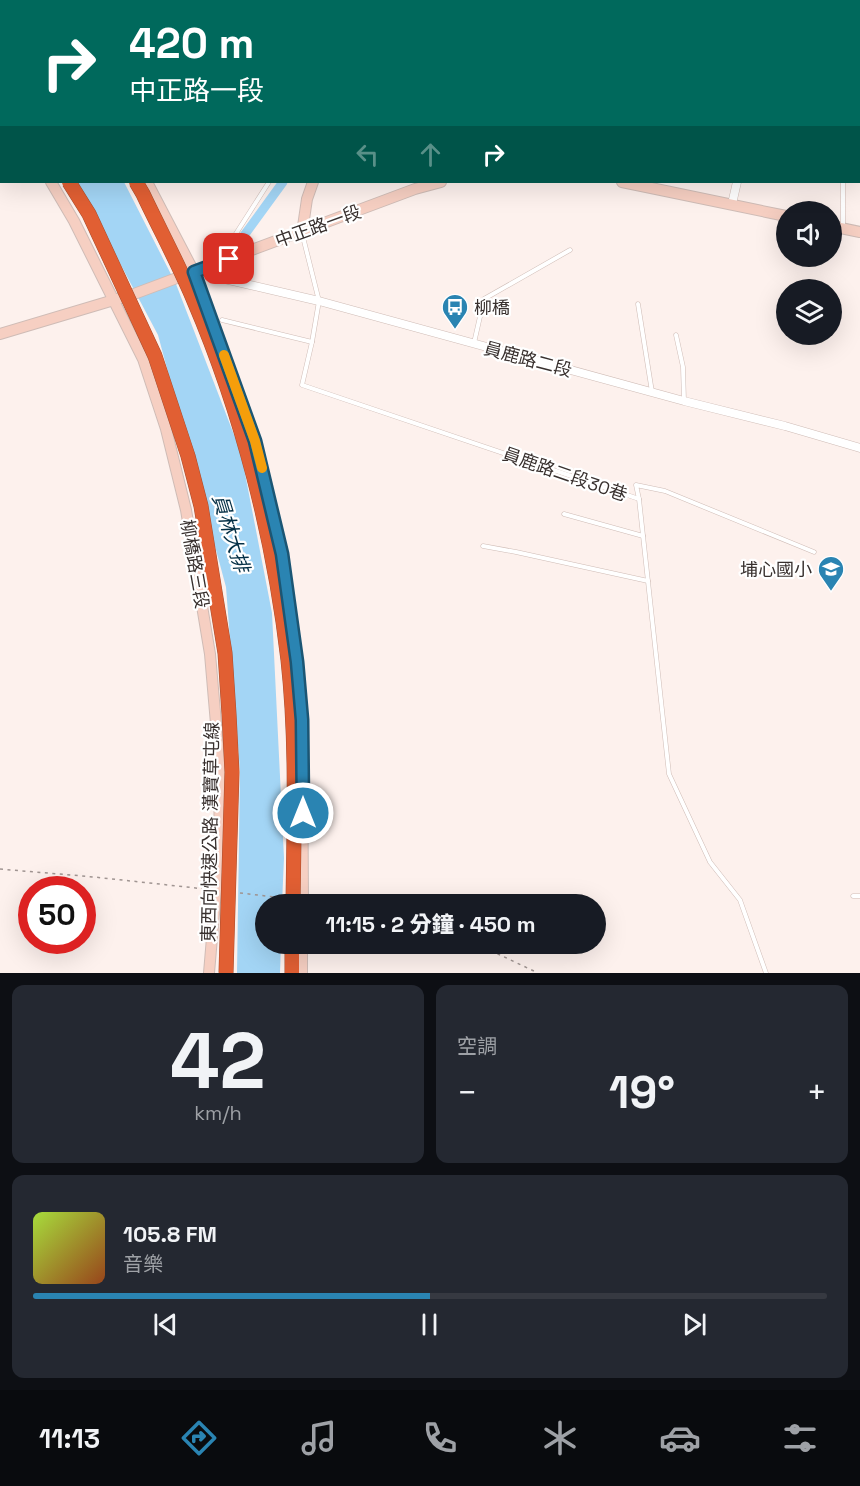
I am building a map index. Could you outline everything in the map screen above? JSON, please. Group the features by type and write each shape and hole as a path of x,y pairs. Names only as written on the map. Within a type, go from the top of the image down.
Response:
{"highway":[{"name":"東西向快速公路 漢寶草屯線","path":"70,183 89,214 155,356 188,456 201,506 223,643 230,714 232,772 226,973"},
{"path":"137,183 193,299 211,343 246,448 265,525 288,660 293,724 297,894"},
{"path":"292,954 292,973"}],"main road":[{"name":"柳橋路三段","path":"52,183 74,221 143,359 166,429 186,510 210,654 220,770 219,855 209,973"},
{"path":"148,183 194,272 255,441 282,554 297,662 302,720 297,894"},
{"path":"302,233 307,199 313,183"},
{"name":"中正路一段","path":"0,334 114,301 302,233 414,185 432,183"},
{"path":"627,183 776,214"},
{"path":"843,228 860,232"},
{"path":"302,954 302,973"}],"street":[{"path":"732,204 737,183"},
{"name":"員鹿路二段","path":"194,272 319,302 860,448"}],"lane":[{"path":"218,263 267,183"},
{"path":"843,183 843,228"},
{"name":"員鹿路二段30巷","path":"302,233 319,302 302,385 639,499 669,774 710,862 740,900 766,973"},
{"path":"473,344 484,298 570,250"},
{"path":"638,304 652,392"},
{"path":"222,320 312,342"},
{"path":"676,335 683,367 684,401"},
{"path":"639,499 636,484 665,491 814,552"},
{"path":"564,514 643,536"},
{"path":"483,546 648,581"},
{"path":"853,896 860,896"}],"path":[{"path":"0,870 94,876 215,890"},
{"path":"233,892 255,895"},
{"path":"498,954 538,973"}],"water":[{"name":"員林大排","path":"78,183 125,183 176,284 241,453 272,613 284,858 282,894 255,894 255,954 281,954 280,973 237,973 240,771 226,587 158,335"}],"waterway":[{"path":"240,241 282,183"}],"slow traffic":[{"path":"224,355 255,441 262,468"}],"place":[{"name":"柳橋","path":"455,330"},
{"name":"埔心國小","path":"831,592"}],"route":[{"path":"229,259 194,272 255,441 282,554 297,662 302,720 303,813"}]}
